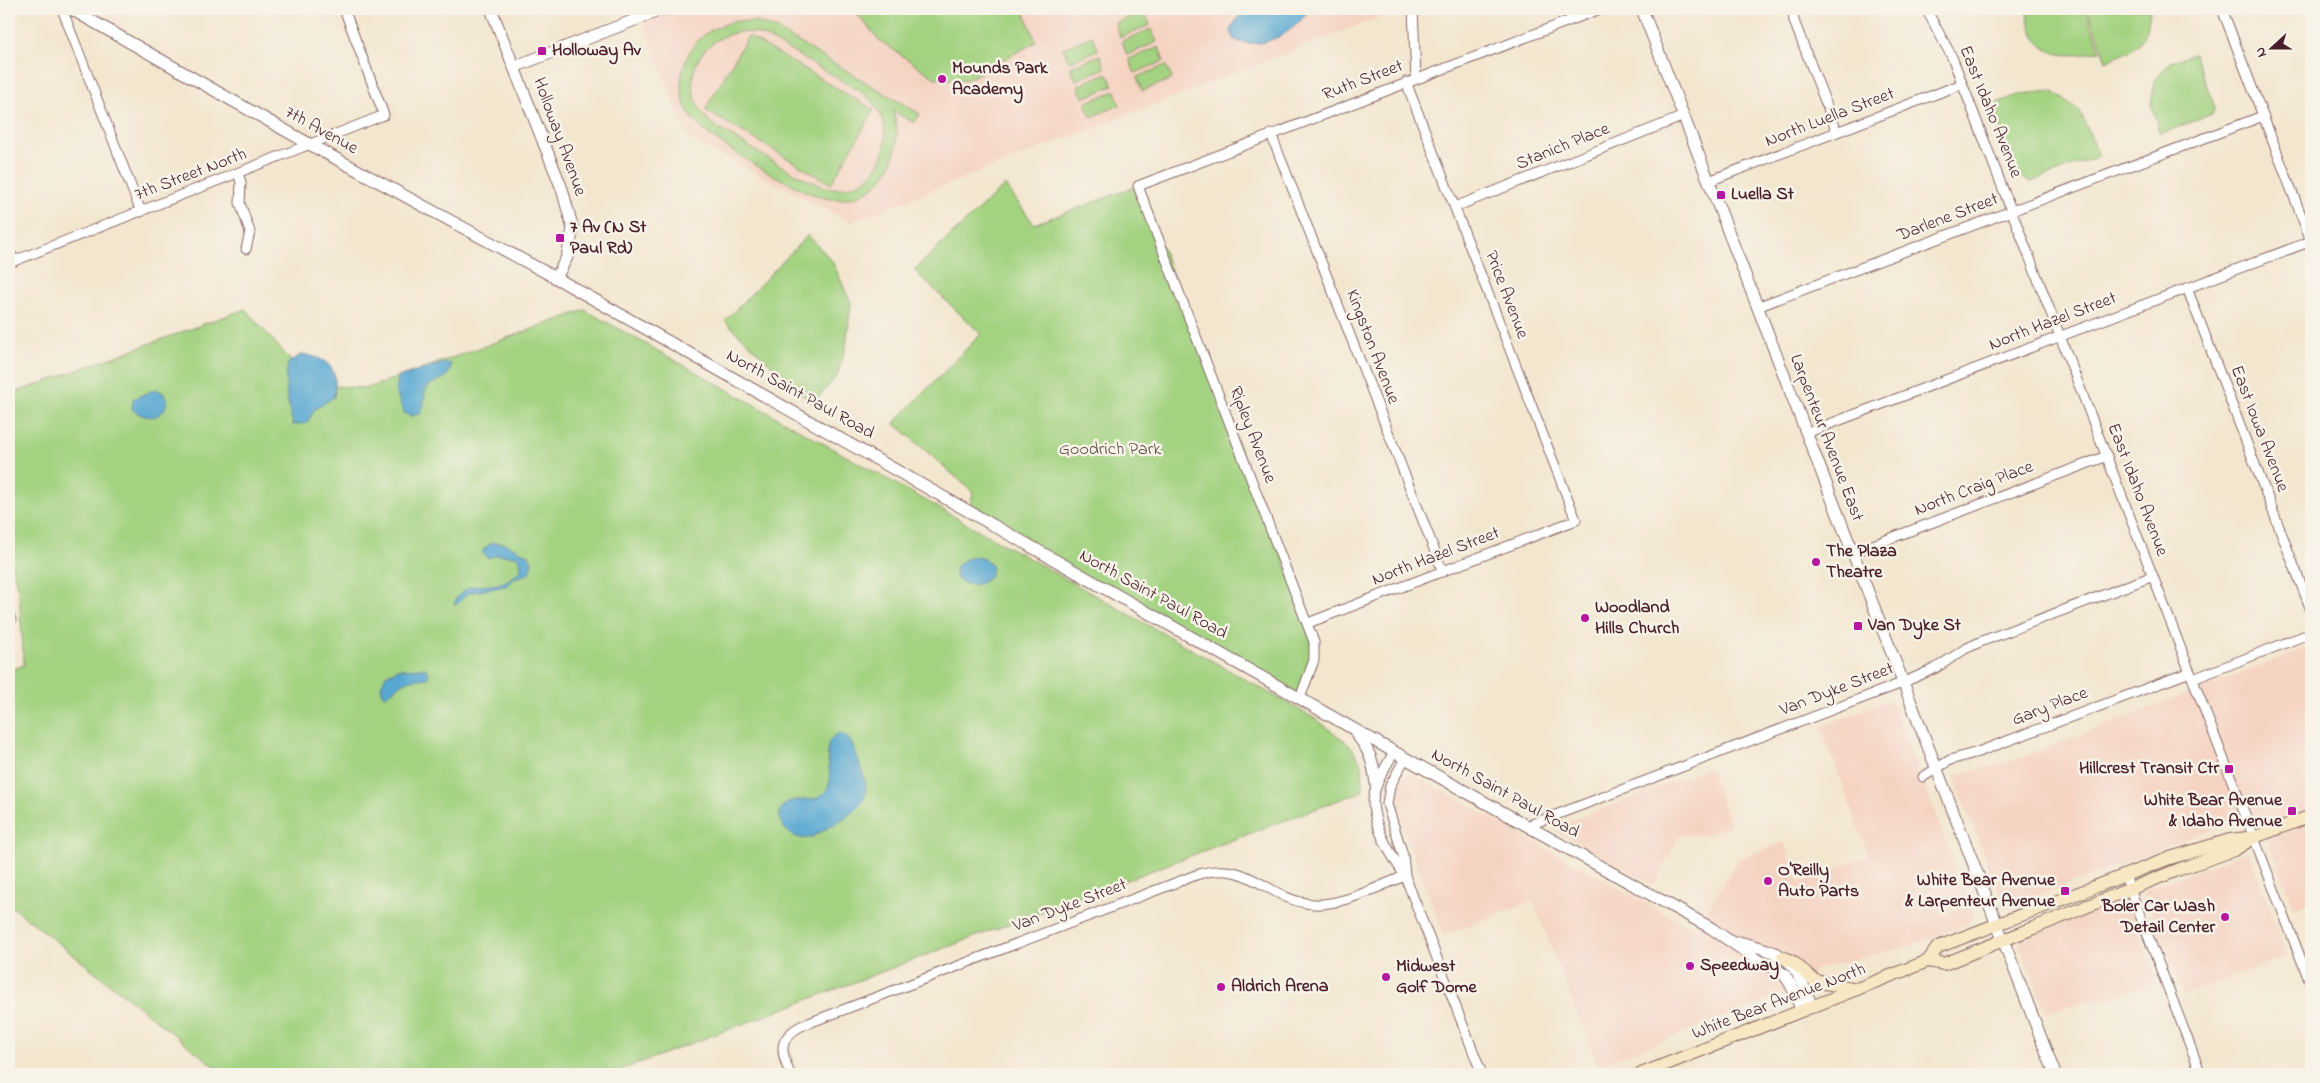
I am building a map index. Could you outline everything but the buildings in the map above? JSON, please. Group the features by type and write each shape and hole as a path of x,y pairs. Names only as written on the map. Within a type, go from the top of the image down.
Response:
{"main road":[{"name":"White Bear Avenue North","path":"1928,961 1944,964 2130,889 2234,850 2254,837 2311,816"},
{"name":"White Bear Avenue North","path":"1642,1074 1928,961 1938,948 1998,924 2195,850 2230,840 2254,837"},
{"path":"1783,957 1793,962 1815,981 1857,989"}],"street":[{"path":"62,9 141,212"},
{"name":"7th Avenue","path":"71,9 310,146 556,278"},
{"name":"7th Street North","path":"11,262 310,146 384,115 344,9"},
{"name":"Holloway Avenue","path":"491,9 562,190 573,230 567,257 556,278"},
{"path":"514,67 663,9"},
{"path":"1413,9 1416,78"},
{"name":"Ruth Street","path":"1138,186 1600,9"},
{"name":"Larpenteur Avenue East","path":"1642,9 1902,683 2056,1074"},
{"path":"1793,9 1794,21 1837,132"},
{"name":"East Idaho Avenue","path":"1926,9 1952,57 2311,985"},
{"path":"2222,9 2311,241"},
{"name":"Price Avenue","path":"1406,82 1576,520"},
{"name":"North Luella Street","path":"1709,181 1962,84"},
{"name":"Stanich Place","path":"1454,208 1684,116"},
{"name":"Darlene Street","path":"1757,307 2263,116"},
{"name":"Kingston Avenue","path":"1272,134 1442,572"},
{"path":"238,174 241,182 240,203 250,232 246,249"},
{"name":"Ripley Avenue","path":"1138,186 1308,623 1314,642 1314,660 1300,698"},
{"name":"North Hazel Street","path":"1806,434 2311,241"},
{"path":"9,249 11,262"},
{"name":"North Saint Paul Road","path":"556,278 1732,941 1756,959 1784,974 1807,1009"},
{"name":"East Iowa Avenue","path":"2187,288 2311,610"},
{"name":"North Craig Place","path":"1852,553 2107,456"},
{"name":"North Hazel Street","path":"1308,623 1576,520"},
{"name":"Van Dyke Street","path":"1527,826 1902,683 1936,668 1965,649 1980,642 2153,576"},
{"name":"Gary Place","path":"1923,777 1950,760 1978,752 2311,633"},
{"path":"1348,726 1366,745 1374,763 1376,785"},
{"path":"1394,752 1376,785 1373,799 1376,819 1393,859 1405,876 1482,1074"},
{"path":"1405,758 1390,786 1387,804 1403,855 1405,876"},
{"name":"Van Dyke Street","path":"790,1074 783,1056 784,1043 789,1034 801,1026 1196,875 1216,871 1239,872 1259,880 1292,900 1320,904 1342,900 1405,876"},
{"path":"2125,876 2201,1074"},
{"name":"North Saint Paul Road","path":"1732,941 1759,947 1783,957 1796,969 1807,1009"}],"shaded area":[{"name":"Mounds Park Academy","path":"676,9 1400,9 850,222 688,138 643,21"},
{"path":"2311,646 2311,901 2294,908 2260,817 2235,820 2005,909 1953,775 2007,763"},
{"path":"1891,699 1974,915 1969,923 1908,946 1814,970 1809,984 1598,1066 1533,901 1444,935 1393,802 1397,783 1410,773 1695,930 1738,859 1784,842 1799,883 1869,856 1821,727"},
{"path":"1709,768 1731,825 1705,835 1680,834 1654,885 1559,833 1558,826"},
{"path":"2248,851 2287,956 2183,995 2143,891"},
{"path":"2125,898 2157,980 2112,998 2089,1000 2046,1012 2018,940"}],"green space":[{"path":"857,9 1023,9 1036,42 966,80 935,78 879,40 859,16"},
{"path":"2033,9 2085,9 2100,51 2073,55 2055,53 2048,50 2035,37 2032,31 2026,11"},
{"path":"2087,9 2150,9 2149,21 2139,44 2106,61"},
{"path":"1144,11 1150,25 1120,37 1115,23"},
{"path":"738,21 757,22 776,29 920,114 914,123 893,111 896,144 893,159 877,185 864,193 849,198 831,199 818,196 779,178 735,153 692,118 685,105 681,90 683,67 690,52 706,33","holes":["739,32 755,33 770,39 861,92 874,105 882,120 885,136 884,152 877,167 866,178 851,186 832,188 808,180 718,128 705,116 696,102 693,87 694,72 699,59 708,47 722,38"]},
{"path":"1151,29 1157,42 1127,55 1122,41"},
{"path":"748,36 874,110 831,184 705,110"},
{"path":"1092,36 1098,50 1069,62 1063,48"},
{"path":"1159,47 1164,61 1135,73 1129,59"},
{"path":"2194,54 2215,107 2212,114 2160,134 2151,104 2155,81 2170,62"},
{"path":"1100,55 1105,68 1076,80 1070,67"},
{"path":"1166,65 1172,79 1142,91 1137,77"},
{"path":"1107,73 1113,86 1083,98 1078,85"},
{"path":"1115,91 1120,105 1091,117 1085,103"},
{"path":"2052,91 2080,111 2099,156 2031,182 2019,177 1991,105 2021,94"},
{"name":"Goodrich Park","path":"1005,185 1034,224 1138,186 1308,623 1314,660 1300,698 969,511 973,492 894,423 981,334 914,270"},
{"path":"808,235 832,261 851,303 846,346 837,376 812,404 725,321"},
{"path":"245,309 313,385 368,388 585,310 1316,719 1350,745 1362,764 1363,791 610,1074 224,1074 9,904 9,671 24,665 19,593 9,556 9,395"}],"water":[{"path":"1244,9 1309,9 1303,18 1286,33 1265,42 1254,44 1243,43 1233,39 1230,30"},
{"path":"302,354 320,359 330,367 335,379 334,397 315,409 307,423 293,425 287,394 288,363"},
{"path":"444,363 451,364 450,370 446,377 427,388 420,414 411,416 404,413 396,392 398,377"},
{"path":"156,389 163,393 167,400 163,412 149,417 132,409 133,399"},
{"path":"491,543 504,543 529,555 532,562 530,573 515,578 506,586 468,593 455,606 455,600 466,589 501,583 521,570 520,560 516,556 499,555 487,558 482,551"},
{"path":"976,557 986,560 991,566 988,578 974,584 965,583 956,578 955,568 965,559"},
{"path":"425,668 429,673 428,678 411,680 399,685 386,696 383,695 381,686 386,675 398,669"},
{"path":"839,733 848,739 857,756 866,786 864,798 860,805 845,818 812,837 804,838 790,834 781,822 781,809 785,804 795,800 818,798 827,789 829,774 827,750 832,738"}],"place":[{"name":"Holloway Av","path":"542,51"},
{"name":"Mounds Park Academy","path":"942,79"},
{"name":"Luella St","path":"1721,195"},
{"name":"7 Av (N St Paul Rd)","path":"560,238"},
{"name":"The Plaza Theatre","path":"1816,562"},
{"name":"Woodland Hills Church","path":"1585,618"},
{"name":"Van Dyke St","path":"1858,626"},
{"name":"Hillcrest Transit Ctr","path":"2229,769"},
{"name":"White Bear Avenue & Idaho Avenue","path":"2292,811"},
{"name":"O'Reilly Auto Parts","path":"1768,881"},
{"name":"White Bear Avenue & Larpenteur Avenue","path":"2065,891"},
{"name":"Boler Car Wash Detail Center","path":"2225,917"},
{"name":"Speedway","path":"1690,966"},
{"name":"Midwest Golf Dome","path":"1386,977"},
{"name":"Aldrich Arena","path":"1221,987"}]}
